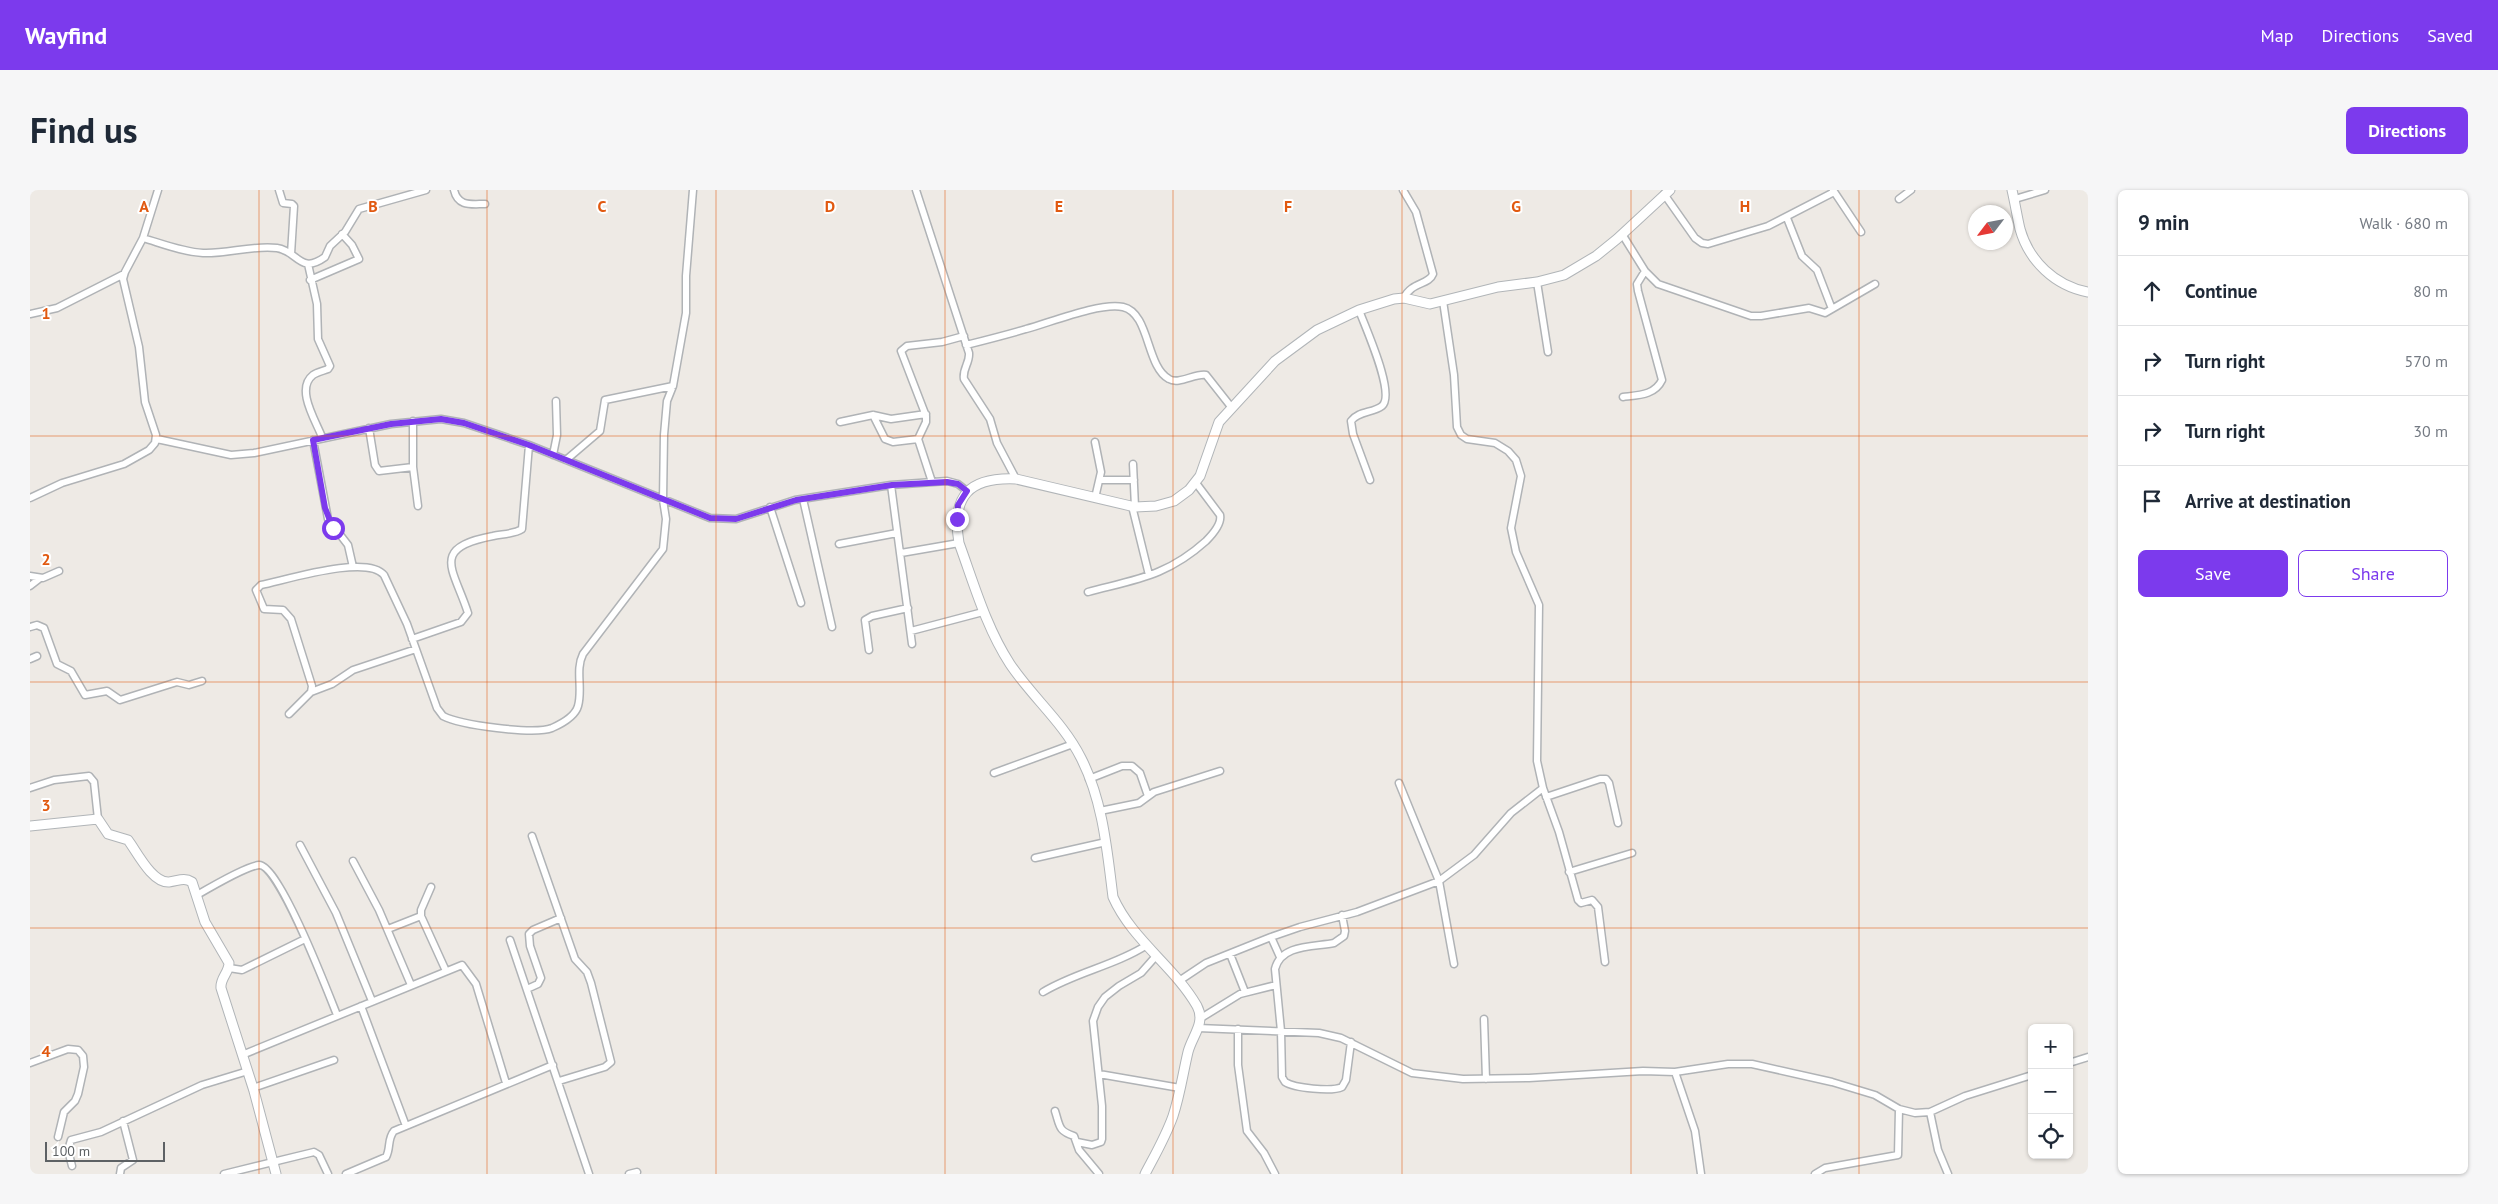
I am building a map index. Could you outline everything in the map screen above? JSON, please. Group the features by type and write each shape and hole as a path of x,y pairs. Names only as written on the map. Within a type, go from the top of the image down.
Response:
{"street":[{"path":"30,498 62,483 124,464 149,450 156,439 145,402 141,363 123,286 124,274 143,238 158,190"},
{"path":"280,190 283,203 294,206 290,254"},
{"path":"143,238 203,253 254,246 279,248 299,262 308,264 325,257 330,246 342,234 355,214 363,207 426,190"},
{"path":"454,190 457,199 464,204 485,204"},
{"path":"311,692 312,686 291,619 283,610 264,609 256,590 261,585 354,567 380,570 390,585 437,708 443,716 450,720 477,726 535,730 551,729 566,721 578,706 579,670 583,654 663,550 666,519 664,435 667,401 673,386 686,313 686,276 693,190"},
{"path":"916,190 964,336 970,361 963,374 964,379 990,419 996,443 1016,479"},
{"path":"1403,190 1416,212 1433,274 1430,280 1413,286 1404,298"},
{"path":"1899,199 1911,190"},
{"path":"2012,190 2025,240 2042,267 2060,283 2088,292"},
{"path":"2015,200 2045,190"},
{"path":"1144,1174 1171,1122 1189,1051 1201,1018 1198,1008 1179,981 1122,915 1113,897 1100,811 1089,779 1073,744 1012,666 983,612 956,529 958,505 967,491 987,480 1016,479 1133,506 1156,506 1174,501 1183,496 1196,483 1212,446 1216,426 1275,361 1316,330 1359,310 1382,302 1404,298 1423,304 1443,301 1498,286 1538,282 1564,275 1578,267 1622,234 1667,192 1702,243 1708,244 1768,226 1833,191 1861,232"},
{"path":"1786,218 1802,256 1817,270 1832,309"},
{"path":"310,280 359,259 352,245 342,234"},
{"path":"1622,234 1651,279 1668,288 1702,298 1750,316 1809,308 1825,313 1875,284"},
{"path":"308,264 310,280 317,304 318,339 330,368 310,378 306,393 322,437"},
{"path":"1623,397 1650,393 1658,388 1662,380 1638,291 1639,280 1645,271"},
{"path":"30,314 57,308 124,274"},
{"path":"1538,282 1548,352"},
{"path":"1443,301 1454,375 1457,427 1461,435 1467,440 1495,443 1508,451 1516,460 1521,476 1511,528 1516,552 1539,605 1537,760 1543,788 1578,900 1580,903 1592,900 1596,902 1605,962"},
{"path":"966,345 1079,313 1111,307 1124,307 1133,313 1142,326 1152,355 1167,378 1174,381 1206,375 1232,408"},
{"path":"1359,310 1385,382 1387,395 1386,401 1382,406 1354,417 1351,421 1353,434 1370,480"},
{"path":"932,482 918,439 926,422 926,414 902,360 902,349 907,346 942,342 964,336"},
{"path":"566,460 600,431 605,400 673,386"},
{"path":"553,455 557,435 556,401"},
{"path":"840,422 873,415 891,419 926,414"},
{"path":"873,415 885,440 893,442 918,439"},
{"path":"156,439 231,455 254,453 369,428 441,419 457,422 529,445 678,506 710,518 724,519 736,519 770,507 803,499 892,485 947,482 958,484 967,491"},
{"path":"413,421 413,467 418,506"},
{"path":"369,428 377,470 384,472 413,467"},
{"path":"313,440 328,519 348,545 354,567"},
{"path":"1095,442 1101,466 1100,480 1095,498"},
{"path":"412,639 461,622 468,613 450,564 454,552 461,545 522,529 529,445"},
{"path":"1134,464 1133,506 1149,575"},
{"path":"1100,480 1134,480"},
{"path":"1088,592 1149,575 1182,561 1210,537 1218,524 1220,515 1196,483"},
{"path":"892,485 912,644"},
{"path":"803,499 832,627"},
{"path":"770,507 800,603"},
{"path":"838,544 897,533"},
{"path":"900,553 959,542"},
{"path":"30,586 39,579 59,571"},
{"path":"30,576 39,579"},
{"path":"869,650 865,620 872,616 908,608"},
{"path":"911,631 983,612"},
{"path":"30,627 38,625 44,628 57,664 71,671 85,694 108,691 120,700 177,682 188,685 202,681"},
{"path":"288,714 311,692 332,684 353,670 416,649"},
{"path":"994,772 1073,744"},
{"path":"1089,779 1122,766 1132,766 1140,772 1148,796"},
{"path":"1100,811 1139,803 1154,792 1220,771"},
{"path":"30,788 61,779 89,776 94,782 98,819 108,834 128,840 145,866 160,880 169,882 189,880 192,882 205,922 226,957 229,968 220,982 221,988 248,1071 276,1174"},
{"path":"1546,797 1600,779 1606,780 1609,783 1618,823"},
{"path":"1399,783 1439,880 1454,964"},
{"path":"1179,981 1191,970 1271,937 1414,891 1439,880 1474,854 1511,812 1543,788"},
{"path":"30,826 98,819"},
{"path":"532,836 575,959 587,972 591,983 611,1062 605,1067 559,1081"},
{"path":"1035,858 1106,842"},
{"path":"300,845 336,913 372,1001"},
{"path":"1569,872 1632,853"},
{"path":"353,861 388,929 411,985"},
{"path":"196,895 245,870 258,865 264,866 282,891 306,939 337,1016"},
{"path":"431,887 420,910 446,971"},
{"path":"1342,915 1345,931 1339,940 1334,943 1296,949 1280,957 1275,969 1281,1031 1282,1077 1286,1084 1332,1090 1342,1088 1346,1080 1351,1042"},
{"path":"388,929 422,916"},
{"path":"527,990 538,984 541,978 530,946 529,934 533,930 561,918"},
{"path":"1271,937 1280,957"},
{"path":"229,968 242,970 306,939"},
{"path":"510,940 590,1174"},
{"path":"1043,992 1064,981 1117,962 1146,945"},
{"path":"1230,954 1245,992"},
{"path":"1077,1142 1092,1145 1101,1142 1102,1139 1102,1106 1092,1027 1098,1007 1110,992 1141,973 1156,956"},
{"path":"242,1055 462,965 468,970 476,984 506,1084"},
{"path":"1201,1018 1245,992 1276,985"},
{"path":"361,1006 406,1126"},
{"path":"1484,1019 1486,1078"},
{"path":"1198,1028 1319,1033 1351,1042 1412,1073 1432,1077 1486,1078 1643,1071 1675,1072 1728,1064 1752,1064 1832,1082 1875,1095 1899,1109 1916,1113 1930,1112 1965,1096 2028,1076"},
{"path":"1238,1029 1238,1065 1247,1131 1264,1153 1275,1174"},
{"path":"30,1063 68,1049 78,1050 83,1056 84,1067 78,1094 64,1112 58,1137"},
{"path":"2073,1062 2088,1057"},
{"path":"253,1088 334,1060"},
{"path":"346,1174 386,1156 389,1152 390,1136 394,1131 553,1065"},
{"path":"72,1166 68,1150 71,1140 101,1132 202,1085 248,1071"},
{"path":"1675,1072 1695,1131 1701,1174"},
{"path":"1099,1074 1180,1088"},
{"path":"1815,1174 1825,1168 1898,1156 1899,1109"},
{"path":"1055,1111 1061,1130 1074,1136 1079,1150 1099,1174"},
{"path":"1930,1112 1938,1150 1948,1174"},
{"path":"120,1174 121,1168 133,1160 123,1121"},
{"path":"224,1174 314,1152 319,1155 328,1174"},
{"path":"629,1174 637,1172"}],"route":[{"path":"333,528 325,508 313,440 391,424 441,419 464,423 529,445 710,518 736,519 770,507 822,495 892,485 947,482 958,484 967,491 958,505 957,519"}]}
